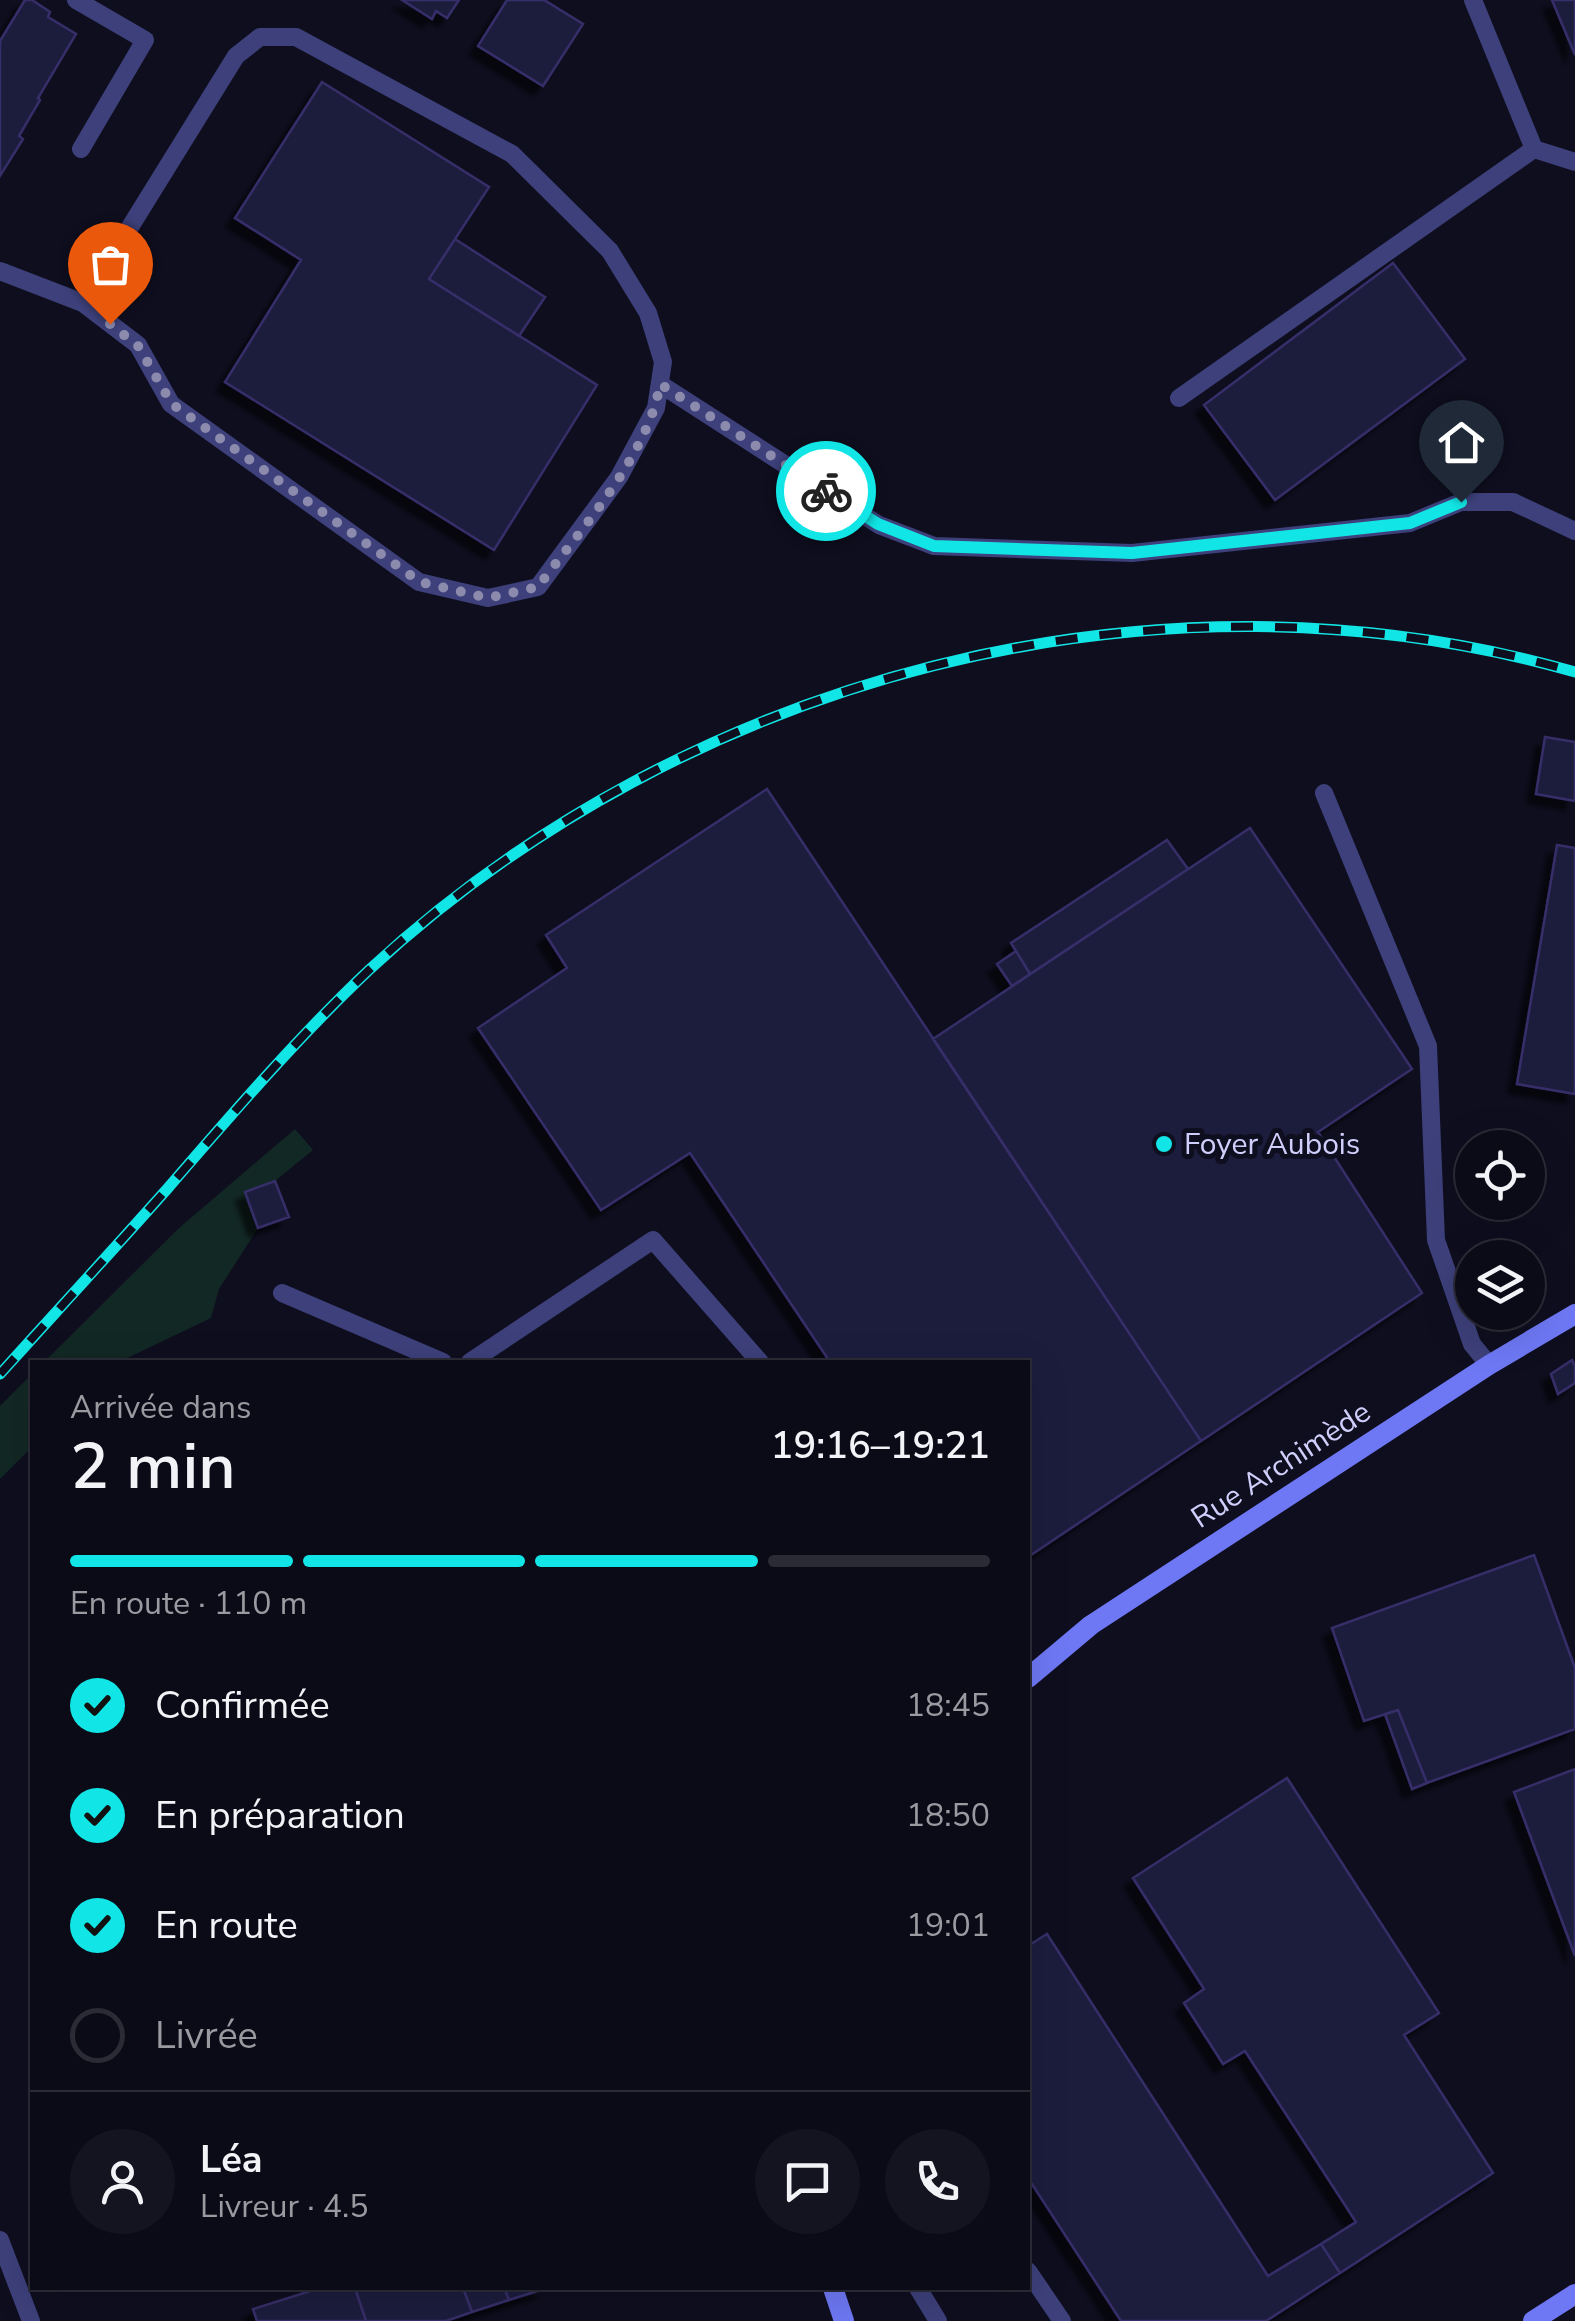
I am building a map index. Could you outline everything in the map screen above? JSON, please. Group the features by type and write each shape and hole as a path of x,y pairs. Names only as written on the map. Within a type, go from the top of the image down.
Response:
{"street":[{"name":"Rue Archimède","path":"1030,1676 1091,1625 1489,1364 1575,1314"},
{"path":"833,2290 844,2321"},
{"path":"1533,2321 1575,2294"}],"lane":[{"path":"76,0 145,40 81,149"},
{"path":"1473,0 1534,149"},
{"path":"0,271 83,303 138,346 172,404 420,582 488,598 538,587 619,477 656,408 663,362 648,313 610,250 512,154 296,37 260,37 236,56 83,303"},
{"path":"1534,149 1575,162"},
{"path":"1179,398 1534,149"},
{"path":"660,384 878,524 934,546 1132,553 1410,523 1461,502 1512,502 1575,531"},
{"path":"1324,794 1428,1046 1436,1240 1472,1344 1489,1364"},
{"path":"473,1360 653,1240 758,1360"},
{"path":"282,1293 438,1360"},
{"path":"0,2240 31,2321"},
{"path":"1030,2274 1062,2321"},
{"path":"919,2290 938,2321"}],"green space":[{"path":"295,1129 313,1150 275,1181 245,1192 258,1228 219,1289 211,1318 123,1360 46,1360 179,1228"},
{"path":"30,1376 30,1449 0,1479 0,1406"}],"building":[{"path":"25,0 32,0 50,12 48,17 76,34 38,98 19,136 23,139 0,176 0,41"},
{"path":"402,0 459,0 447,18 436,11 432,19"},
{"path":"507,0 544,0 583,24 543,86 478,46"},
{"path":"1552,0 1575,0 1575,55"},
{"path":"322,82 489,187 429,279 597,385 494,550 225,382 301,260 235,218"},
{"path":"455,239 545,297 519,336 429,279"},
{"path":"1393,263 1465,359 1275,500 1204,405"},
{"path":"1545,737 1575,742 1575,801 1536,794"},
{"path":"767,789 1201,1441 1030,1556 1030,1360 829,1360 690,1153 601,1210 478,1028 567,968 546,935"},
{"name":"Foyer Aubois","path":"1250,828 1412,1069 1318,1132 1422,1293 1201,1441 933,1039"},
{"path":"1167,840 1188,869 1030,974 1011,943"},
{"path":"1557,845 1575,848 1575,1094 1517,1084"},
{"path":"1016,951 1030,974 1012,986 997,964"},
{"path":"275,1181 289,1217 258,1228 245,1192"},
{"path":"1572,1360 1575,1383 1558,1394 1551,1374"},
{"path":"1534,1555 1575,1668 1575,1729 1427,1783 1398,1710 1364,1721 1332,1628"},
{"path":"1398,1710 1427,1783 1412,1789 1385,1714"},
{"path":"1575,1769 1575,1956 1514,1792"},
{"path":"1287,1778 1439,2013 1404,2035 1493,2173 1340,2273 1321,2244 1356,2222 1245,2051 1223,2064 1184,2003 1204,1989 1133,1878"},
{"path":"1047,1934 1268,2276 1321,2244 1340,2273 1266,2321 1121,2321 1030,2181 1030,1945"},
{"path":"314,2290 356,2290 366,2321 257,2321 253,2309"},
{"path":"356,2290 464,2290 472,2312 446,2321 366,2321"},
{"path":"464,2290 505,2290 509,2300 472,2312"},
{"path":"505,2290 541,2290 509,2300"}],"railway":[{"path":"0,1374 316,1022 369,970 494,868 632,783 779,715 934,666 1093,636 1255,627 1416,638 1575,672"}],"way so far":[{"path":"110,324 138,346 172,404 420,582 488,598 538,587 619,477 656,408 660,384 826,491"}],"place":[{"name":"Foyer Aubois","path":"1164,1144"}],"route":[{"path":"826,491 878,524 934,546 1132,553 1410,523 1461,502"}]}
